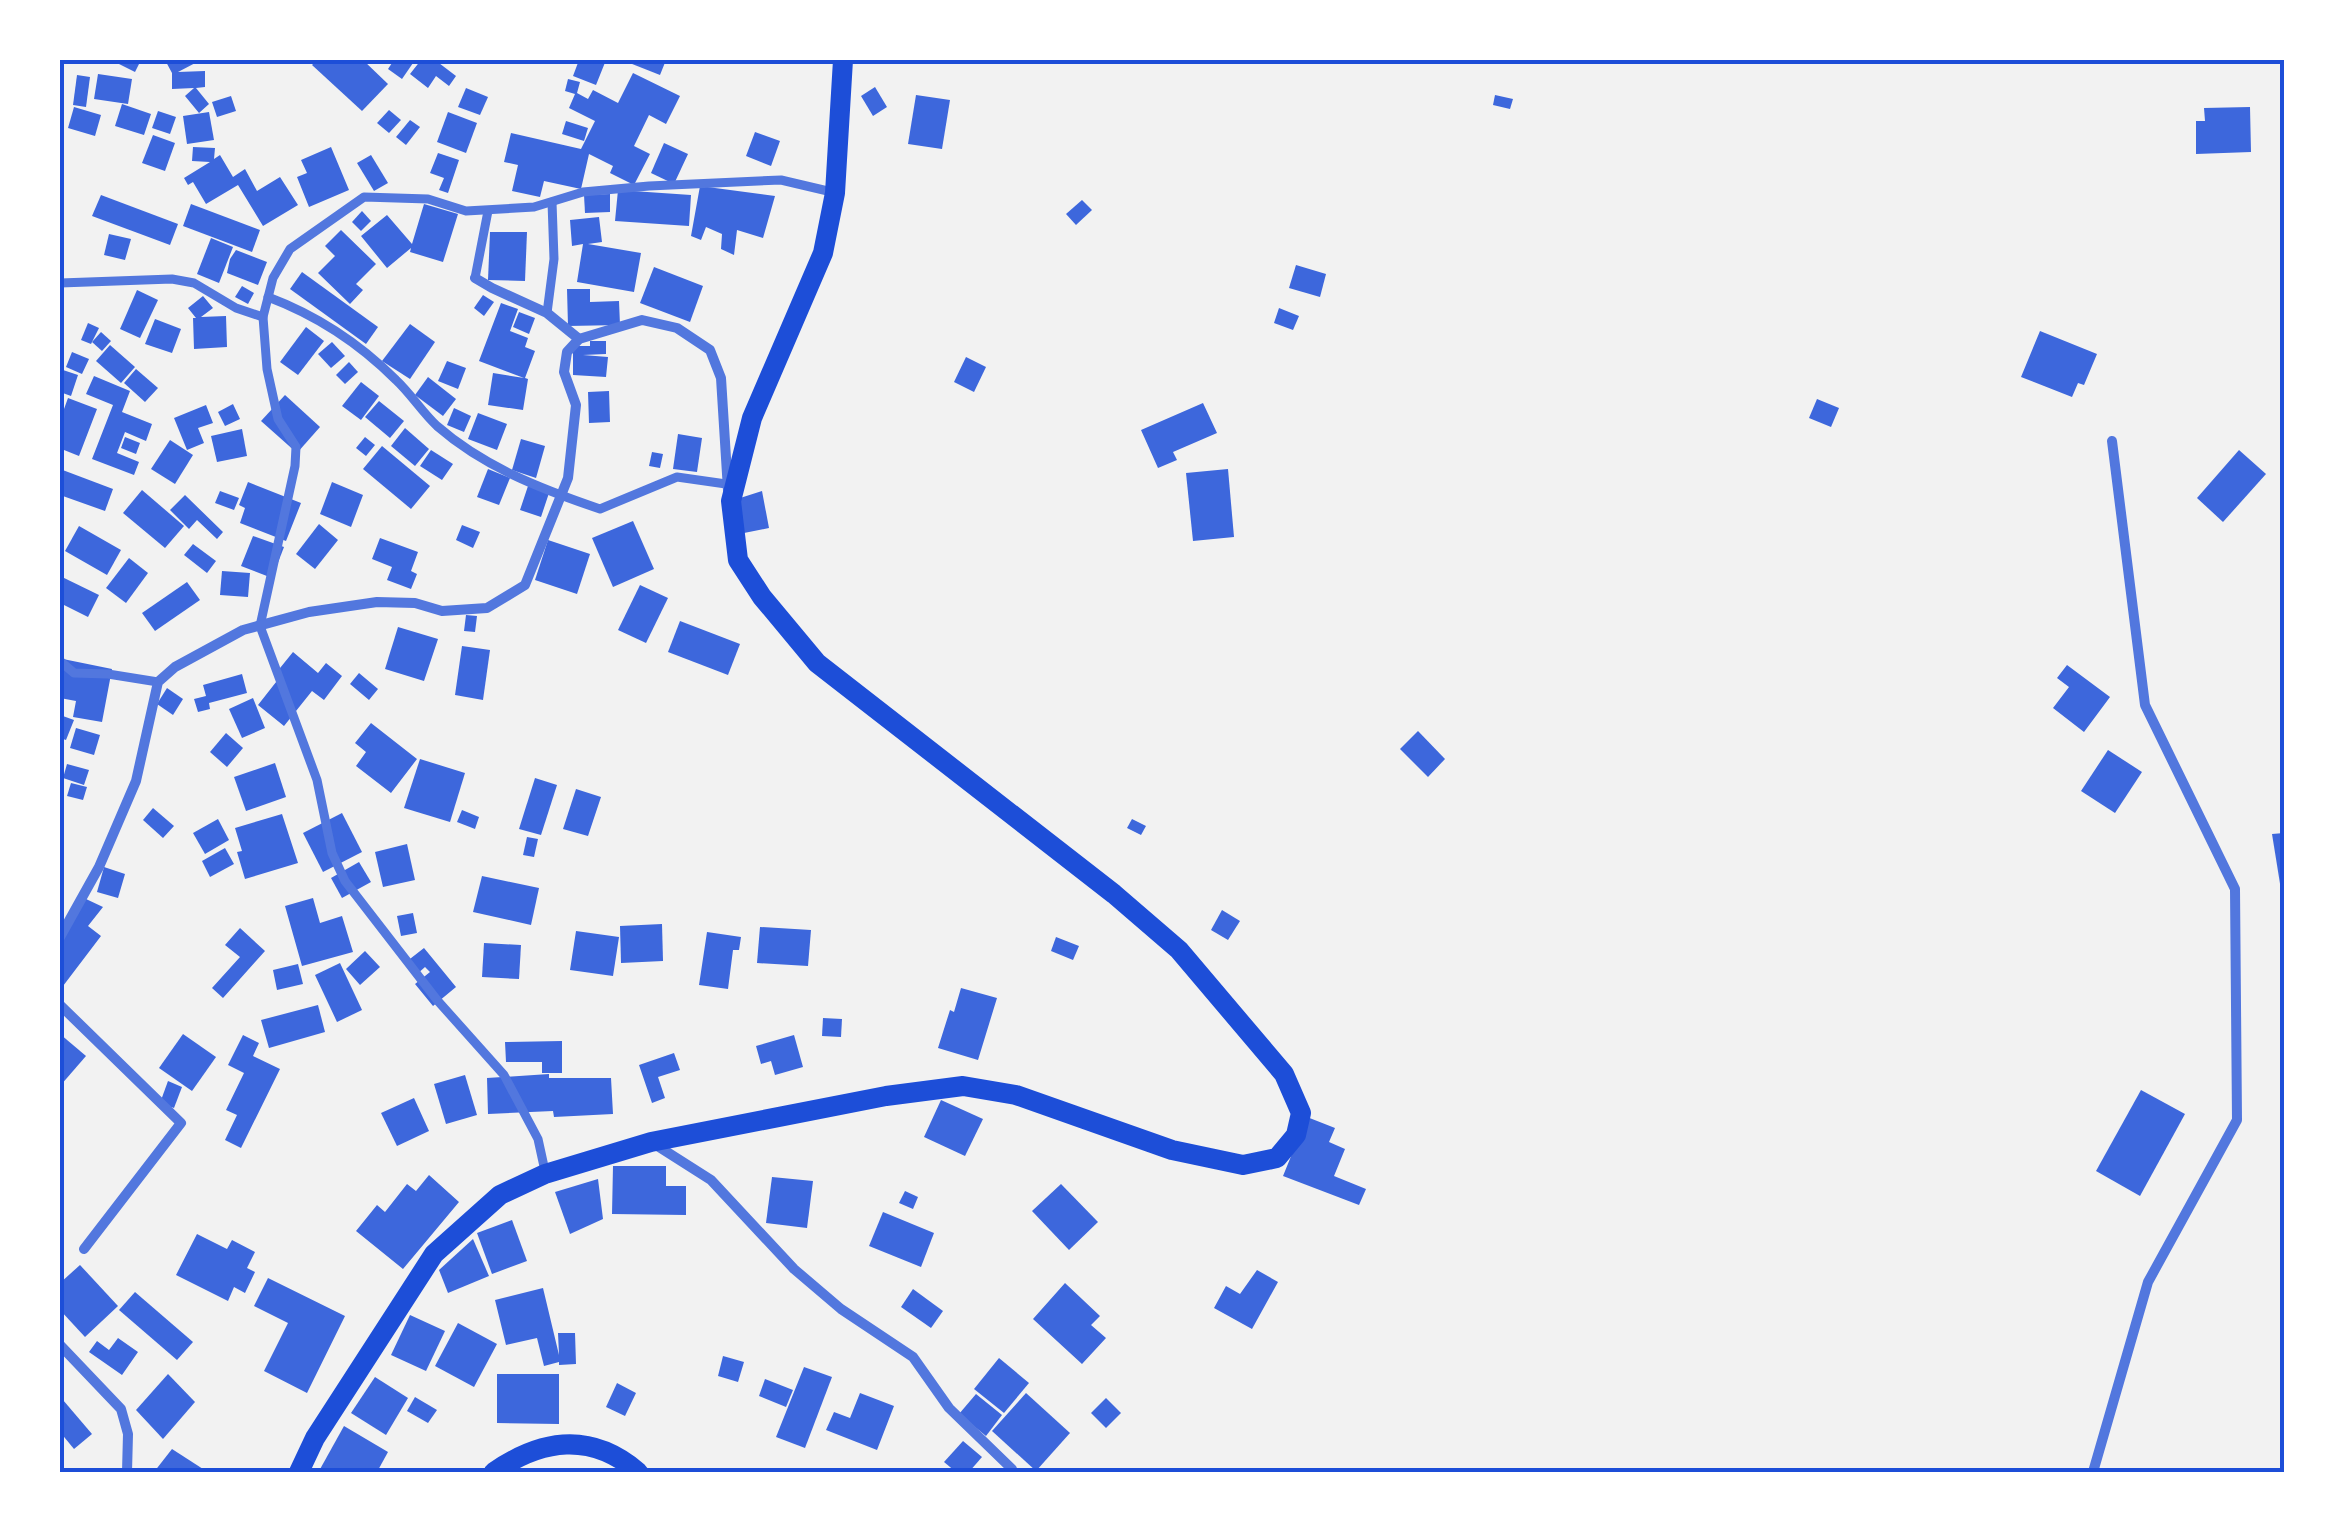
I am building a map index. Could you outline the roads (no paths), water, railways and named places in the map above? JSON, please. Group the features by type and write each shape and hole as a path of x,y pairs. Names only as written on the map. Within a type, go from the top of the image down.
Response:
{"main road":[{"path":"299,1472 315,1438 434,1254 500,1196 546,1174 651,1142 886,1096 963,1086 1016,1095 1172,1150 1243,1166 1277,1158 1296,1135 1300,1113 1284,1074 1178,950 1114,894 817,663 762,597 738,560 729,492 752,418 823,253 835,193 843,60"},
{"path":"494,1472 517,1456 550,1446 582,1445 638,1472"}],"street":[{"path":"546,1174 538,1139 504,1075 437,1000 344,881 332,853 317,780 260,626 296,447 278,419 267,369 264,317 273,278 290,249 364,197 428,199 466,212 552,202 583,192 780,180 835,193"},
{"path":"547,312 554,259 552,202"},
{"path":"488,211 475,278 547,312 579,339"},
{"path":"60,283 172,279 194,284 236,308 264,317"},
{"path":"60,937 99,868 136,782 158,682 175,667 244,630 310,612 376,602 415,603 442,611 487,608 525,585 561,496 568,478 576,406 564,372 567,352 579,339 642,320 677,328 710,350 721,378 729,492 677,477 600,509 561,496 482,460 436,425 396,380 356,347 305,311 268,297"},
{"path":"2093,1472 2148,1282 2237,1120 2235,889 2145,705 2112,441"},
{"path":"60,661 74,673 158,682"},
{"path":"60,1005 181,1123 84,1249"},
{"path":"651,1142 711,1180 794,1268 841,1309 913,1357 950,1408 1012,1469 1009,1472"},
{"path":"60,1344 120,1409 128,1434 126,1472"}]}
